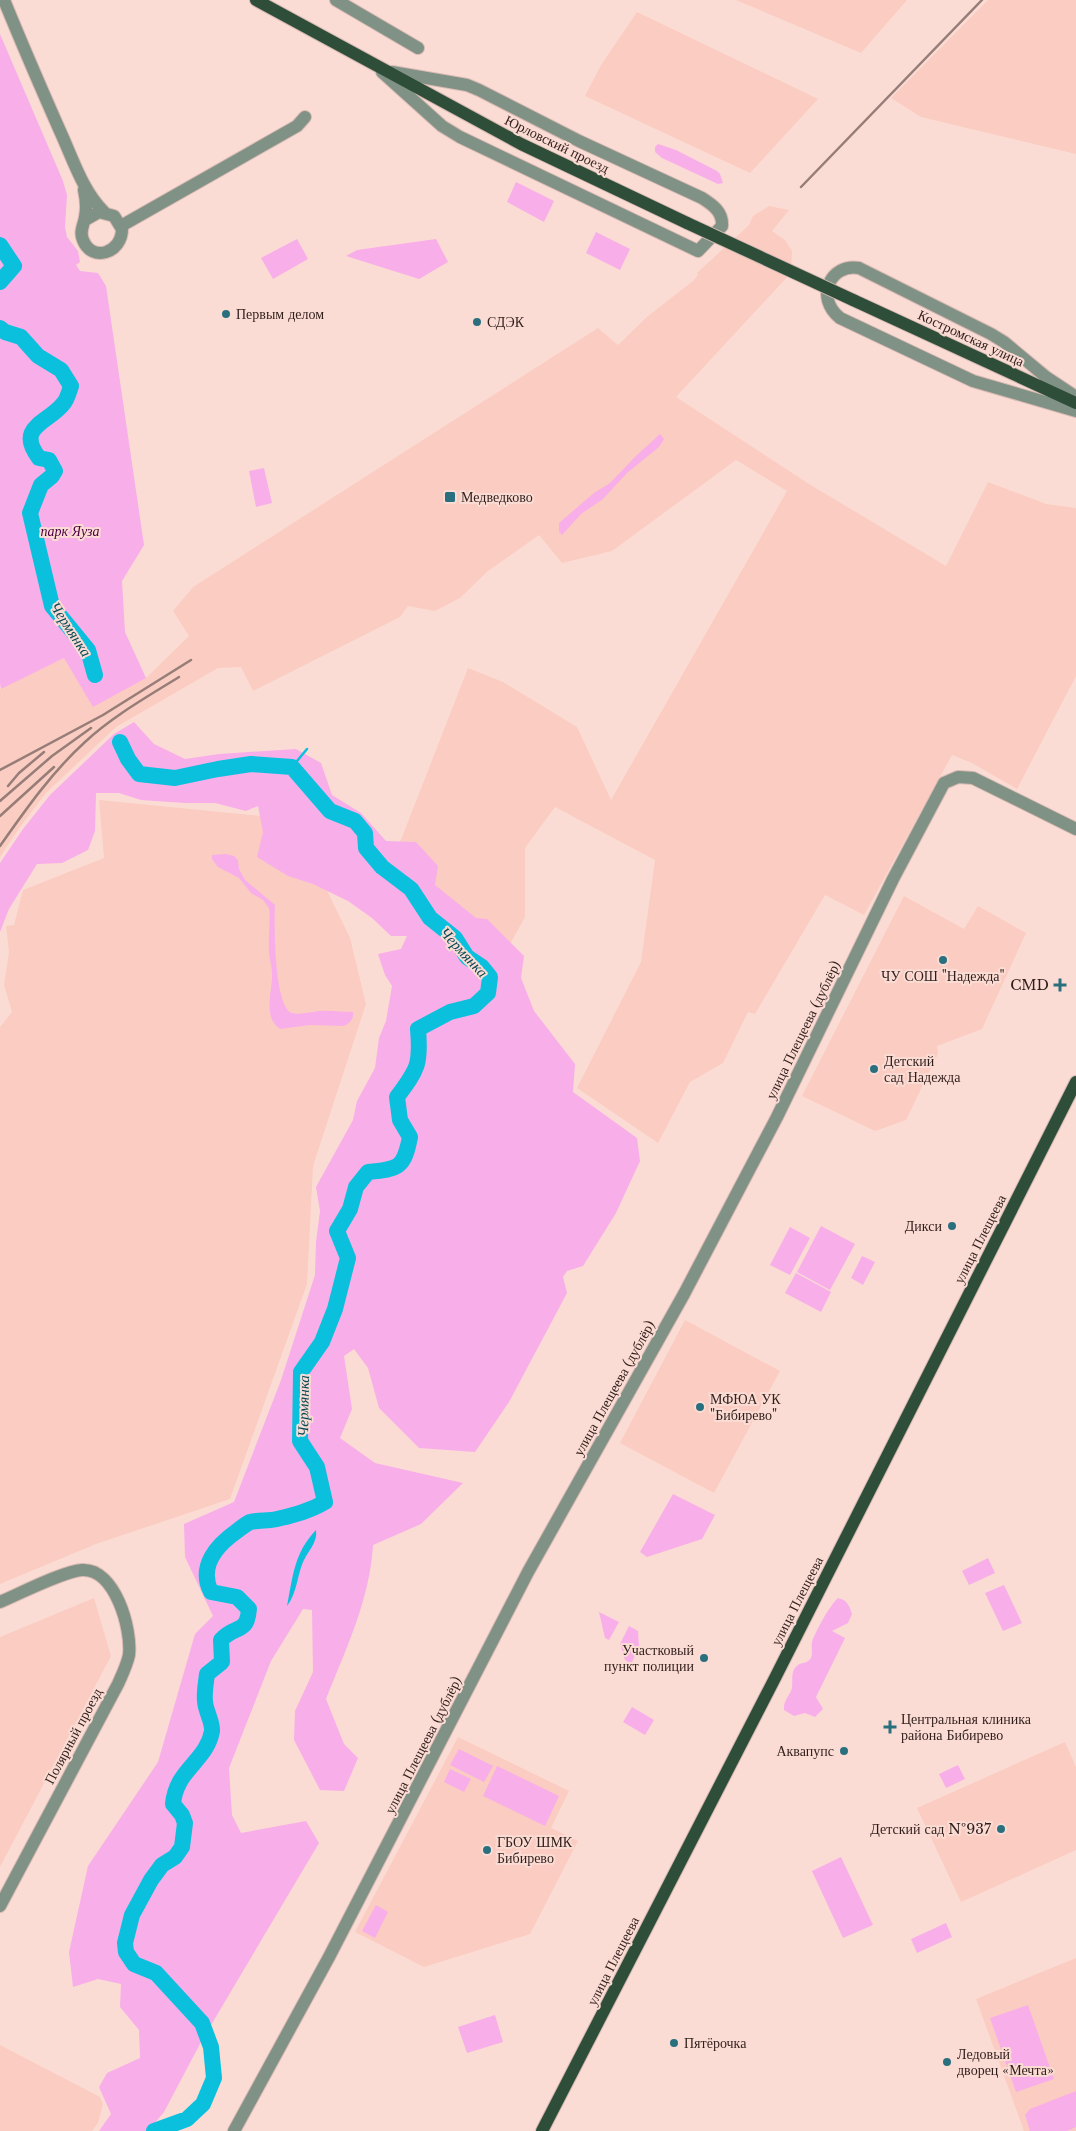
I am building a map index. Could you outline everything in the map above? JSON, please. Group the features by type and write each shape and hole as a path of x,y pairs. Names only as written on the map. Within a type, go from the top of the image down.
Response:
{"main road":[{"name":"Юрловский проезд","path":"256,0 521,144 853,300"},
{"name":"Костромская улица","path":"853,300 1076,404"},
{"name":"улица Плещеева","path":"542,2131 775,1678 1076,1082"}],"street":[{"path":"4,0 81,179 92,200 104,212 114,216 121,226 122,235 118,245 110,251 99,253 89,249 82,240 81,230 85,220 87,203 81,179"},
{"path":"336,0 418,48"},
{"path":"377,67 467,85 479,90 578,140 702,198 712,204 722,217 722,226 698,251 460,137 442,126 377,67"},
{"path":"121,226 297,126 305,117"},
{"path":"85,220 94,213 104,212"},
{"path":"1076,397 1046,377 1004,342 991,334 859,268 851,266 843,270 829,284 826,298 828,306 840,318 974,381 1076,411"},
{"name":"улица Плещеева (дублёр)","path":"234,2131 329,1957 528,1572 682,1298 738,1193 893,879 944,783 958,777 973,778 1076,829"},
{"name":"Полярный проезд","path":"0,1602 82,1570 101,1575 110,1586 119,1604 126,1628 129,1655 124,1671 0,1906"}],"shaded area":[{"path":"736,0 907,0 861,53"},
{"path":"988,0 1076,0 1076,154 921,117 891,98"},
{"path":"637,12 818,99 750,173 585,96 601,65"},
{"path":"769,206 789,210 772,231 785,240 792,251 791,273 676,397 809,484 946,566 988,482 1046,504 1076,508 1076,676 1017,789 972,763 952,755 864,915 825,895 755,1014 748,1012 723,1063 690,1082 658,1143 577,1088 641,962 655,860 555,807 525,848 525,917 509,946 395,855 468,668 503,682 577,727 611,800 787,491 736,460 612,551 562,563 539,535 488,571 460,598 435,611 408,606 400,617 253,691 241,667 218,668 116,727 46,793 0,857 0,689 64,658 146,678 189,636 173,611 193,587 598,328 618,345 648,316 693,281 698,275 697,273 749,225 753,216"},
{"path":"99,800 262,816 321,878 350,938 366,1004 313,1166 307,1284 230,1499 96,1544 0,1584 0,1027 12,1012 4,985 9,952 6,926 14,925 23,890 104,858"},
{"name":"ЧУ СОШ \"Надежда\"","path":"904,896 964,929 978,906 1026,933 982,1029 937,1046 938,1054 906,1120 875,1131 802,1096"},
{"name":"МФЮА УК \"Бибирево\"","path":"685,1320 780,1371 714,1493 620,1443"},
{"path":"94,1598 111,1656 0,1867 0,1637"},
{"name":"ГБОУ ШМК Бибирево","path":"458,1737 569,1791 551,1828 578,1841 530,1934 424,1967 355,1932"},
{"name":"Детский сад №937","path":"1065,1742 1076,1767 1076,1850 961,1902 917,1808"},
{"path":"1076,1958 1076,2131 1024,2131 976,1999"},
{"path":"0,2045 100,2097 103,2104 98,2123 92,2131 0,2131"}],"green space":[{"name":"парк Яуза","path":"0,34 63,181 67,195 65,227 67,237 78,251 80,262 76,265 80,271 98,273 106,286 144,545 122,581 125,632 146,678 93,707 64,658 1,689 0,684"},
{"path":"658,144 676,150 717,171 723,183 718,184 662,158 655,152 655,147"},
{"path":"516,182 554,201 544,222 507,202"},
{"path":"596,232 630,249 620,270 586,253"},
{"path":"297,239 308,259 273,279 261,258"},
{"path":"436,239 448,262 419,279 346,256 357,250"},
{"path":"660,434 664,439 659,447 627,473 603,499 581,514 562,535 559,532 559,523 594,493 610,483"},
{"path":"264,468 272,503 256,507 249,471"},
{"path":"134,722 154,744 185,759 219,754 296,749 321,763 332,795 361,813 386,841 416,842 438,866 435,885 476,918 487,919 524,956 521,978 534,1011 575,1064 573,1092 637,1138 640,1161 616,1213 583,1266 567,1271 563,1277 567,1293 509,1402 475,1452 419,1448 379,1408 368,1368 354,1349 344,1356 352,1409 340,1438 375,1463 463,1483 421,1524 373,1545 367,1585 356,1624 326,1699 344,1744 358,1758 344,1791 320,1790 294,1740 295,1711 313,1672 312,1610 303,1609 271,1661 229,1768 232,1815 241,1833 306,1821 319,1843 201,2042 164,2112 148,2131 99,2131 111,2114 99,2087 107,2073 140,2058 139,2030 120,2007 121,1984 98,1979 73,1987 69,1952 88,1866 158,1762 195,1634 213,1616 185,1557 184,1524 234,1502 281,1380 315,1275 316,1242 320,1211 316,1187 353,1120 357,1101 375,1068 379,1038 386,1021 392,986 385,975 378,954 401,949 407,936 391,936 372,918 348,901 313,884 288,876 257,857 263,832 258,806 246,811 215,803 141,800 119,793 96,793 95,831 88,850 62,863 37,864 9,909 0,932 0,863 23,829 50,795 114,734"},
{"path":"226,854 234,856 238,860 239,869 245,880 275,905 276,963 278,981 286,1007 295,1014 323,1011 353,1012 352,1019 348,1024 344,1026 310,1025 280,1029 275,1024 271,1018 270,1010 272,973 269,953 269,908 263,900 251,893 239,878 218,867 212,859 212,855"},
{"path":"821,1226 855,1244 830,1290 797,1272"},
{"path":"790,1227 810,1238 790,1275 770,1265"},
{"path":"862,1256 875,1262 863,1285 851,1278"},
{"path":"796,1273 831,1292 821,1312 785,1293"},
{"path":"673,1494 715,1515 702,1539 647,1557 640,1552"},
{"path":"988,1558 995,1573 969,1585 962,1571"},
{"path":"1004,1585 1022,1623 1003,1631 985,1593"},
{"path":"838,1598 847,1603 852,1614 848,1623 832,1631 845,1638 816,1697 823,1709 815,1717 805,1713 794,1716 784,1710 784,1707 792,1688 792,1676 795,1667 811,1658 812,1642 819,1626"},
{"path":"599,1612 619,1622 609,1640 605,1638"},
{"path":"629,1626 638,1631 639,1648 631,1664 625,1660 620,1644"},
{"path":"632,1707 654,1720 645,1735 623,1722"},
{"path":"459,1749 493,1766 484,1782 450,1765"},
{"path":"958,1765 965,1779 946,1788 939,1774"},
{"path":"497,1766 559,1796 545,1826 483,1796"},
{"path":"450,1769 471,1779 464,1792 444,1782"},
{"path":"841,1857 873,1925 843,1938 812,1871"},
{"path":"376,1905 388,1912 375,1938 362,1931"},
{"path":"946,1923 952,1937 917,1953 911,1939"},
{"path":"1028,2005 1054,2079 1016,2092 990,2018"},
{"path":"495,2015 503,2042 467,2053 458,2027"},
{"path":"1076,2091 1076,2127 1067,2131 1030,2131 1025,2115 1030,2109"}],"water":[{"path":"316,1530 314,1542 303,1562 293,1596 287,1606 299,1556 303,1547"}],"waterway":[{"name":"Чермянка","path":"0,245 14,266 0,282"},
{"name":"Чермянка","path":"0,328 5,332 21,337 38,356 61,370 71,386 68,396 57,411 36,426 32,432 33,448 39,458 49,460 55,471 41,485 30,513 52,606 88,650 95,675"},
{"name":"Чермянка","path":"120,742 128,759 139,774 175,778 251,764 292,767 330,811 355,821 365,833 366,848 382,867 411,889 430,918 455,938 467,957 482,967 490,977 488,993 474,1006 450,1012 418,1029 419,1050 416,1066 410,1079 397,1097 400,1120 410,1137 405,1155 402,1161 393,1168 368,1172 356,1187 350,1209 337,1231 348,1258 335,1309 322,1342 301,1372 300,1441 317,1467 325,1502 290,1516 274,1520 250,1522 223,1543 208,1565 207,1573 211,1592 237,1597 249,1609 248,1617 243,1626 226,1635 221,1640 222,1662 207,1674 205,1701 212,1731 204,1750 180,1782 175,1792 173,1804 182,1815 185,1823 182,1847 175,1857 162,1865 151,1880 132,1915 125,1943 126,1952 134,1964 156,1973 202,2023 211,2047 214,2078 203,2104 187,2119 154,2131"},
{"path":"292,767 307,749"}],"railway":[{"path":"801,187 982,0"},
{"path":"0,770 103,715 191,660"},
{"path":"0,846 50,778 85,742 119,715 179,677"},
{"path":"0,801 52,756 91,728"},
{"path":"8,786 19,773 44,752"},
{"path":"0,816 54,767"}],"place":[{"name":"Первым делом","path":"226,314"},
{"name":"СДЭК","path":"477,322"},
{"name":"Медведково","path":"450,497"},
{"name":"ЧУ СОШ \"Надежда\"","path":"943,960"},
{"name":"CMD","path":"1060,985"},
{"name":"Детский сад Надежда","path":"874,1069"},
{"name":"Дикси","path":"952,1226"},
{"name":"МФЮА УК \"Бибирево\"","path":"700,1407"},
{"name":"Участковый пункт полиции","path":"704,1658"},
{"name":"Центральная клиника района Бибирево","path":"890,1727"},
{"name":"Аквапупс","path":"844,1751"},
{"name":"Детский сад №937","path":"1001,1829"},
{"name":"ГБОУ ШМК Бибирево","path":"487,1850"},
{"name":"Пятёрочка","path":"674,2043"},
{"name":"Ледовый дворец «Мечта»","path":"947,2062"}]}
